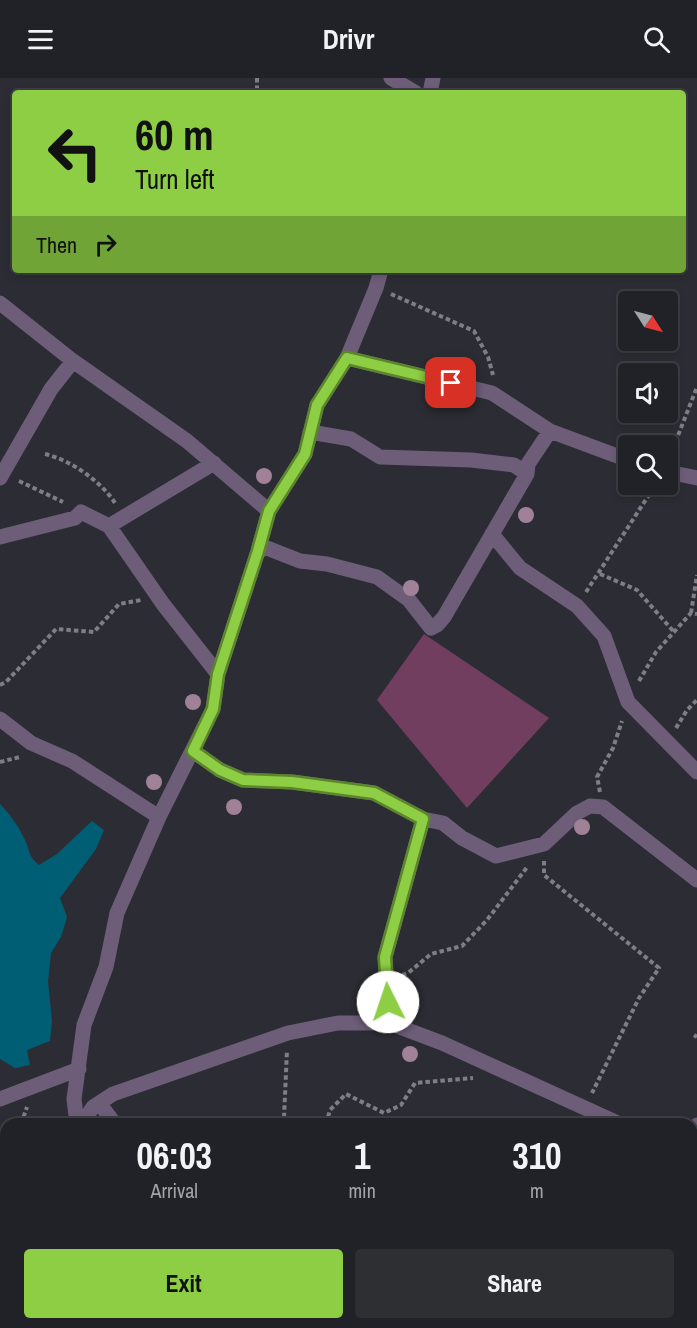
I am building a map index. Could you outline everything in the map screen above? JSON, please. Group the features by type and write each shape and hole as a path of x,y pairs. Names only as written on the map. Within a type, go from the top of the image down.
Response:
{"street":[{"path":"391,78 411,90"},
{"path":"76,1118 74,1099 84,1025 106,967 117,913 159,817 213,709 218,674 269,511 305,454 317,405 347,358 380,273"},
{"path":"0,303 73,361 187,441 269,511"},
{"path":"347,358 492,393 550,430 618,456"},
{"path":"5,482 51,389 73,361"},
{"path":"258,551 267,548 300,561 327,564 377,577 409,600 431,627 437,625 444,617 527,474 528,464 550,430"},
{"path":"310,432 351,439 380,457 471,460 514,465 527,474"},
{"path":"109,526 214,464"},
{"path":"678,474 697,477"},
{"path":"0,537 75,518 81,512 109,526 163,604 218,674"},
{"path":"492,534 520,568 576,606 604,636 628,702 697,772"},
{"path":"0,719 31,743 72,761 159,817"},
{"path":"193,751 220,770 243,780 292,782 374,793 423,819 442,823 462,838 496,856 544,844 577,813 590,806 603,807 697,880"},
{"path":"390,1023 385,957 423,819"},
{"path":"86,1118 93,1107 113,1094 288,1033 338,1023 390,1023 442,1043 607,1118"},
{"path":"0,1099 79,1069"},
{"path":"99,1103 110,1118"}],"path":[{"path":"376,288 474,331 488,357 494,380 492,393"},
{"path":"678,437 697,387"},
{"path":"45,454 55,456 89,476 109,494 123,517"},
{"path":"5,482 21,480 81,512"},
{"path":"576,606 600,574 649,495"},
{"path":"600,574 637,590 674,632"},
{"path":"692,613 697,575"},
{"path":"0,685 6,682 56,629 93,632 119,604 142,600 163,604"},
{"path":"669,743 687,710 697,700"},
{"path":"387,982 408,973 431,954 462,946 487,920 544,844"},
{"path":"544,844 544,875 659,968 639,998 584,1107"},
{"path":"284,1118 288,1033"},
{"path":"328,1118 330,1110 346,1094 384,1113 401,1105 415,1083 474,1078"}],"shaded area":[{"path":"424,634 549,718 467,808 377,700"}],"water":[{"path":"0,804 17,826 31,857 39,865 57,854 92,821 104,830 96,849 60,898 67,917 61,937 51,953 48,981 52,1021 50,1041 27,1050 30,1065 15,1068 0,1059"}],"route":[{"path":"388,1002 385,957 423,819 374,793 292,782 243,780 220,770 193,751 213,709 218,674 269,511 305,454 317,405 347,358 451,383"}]}
